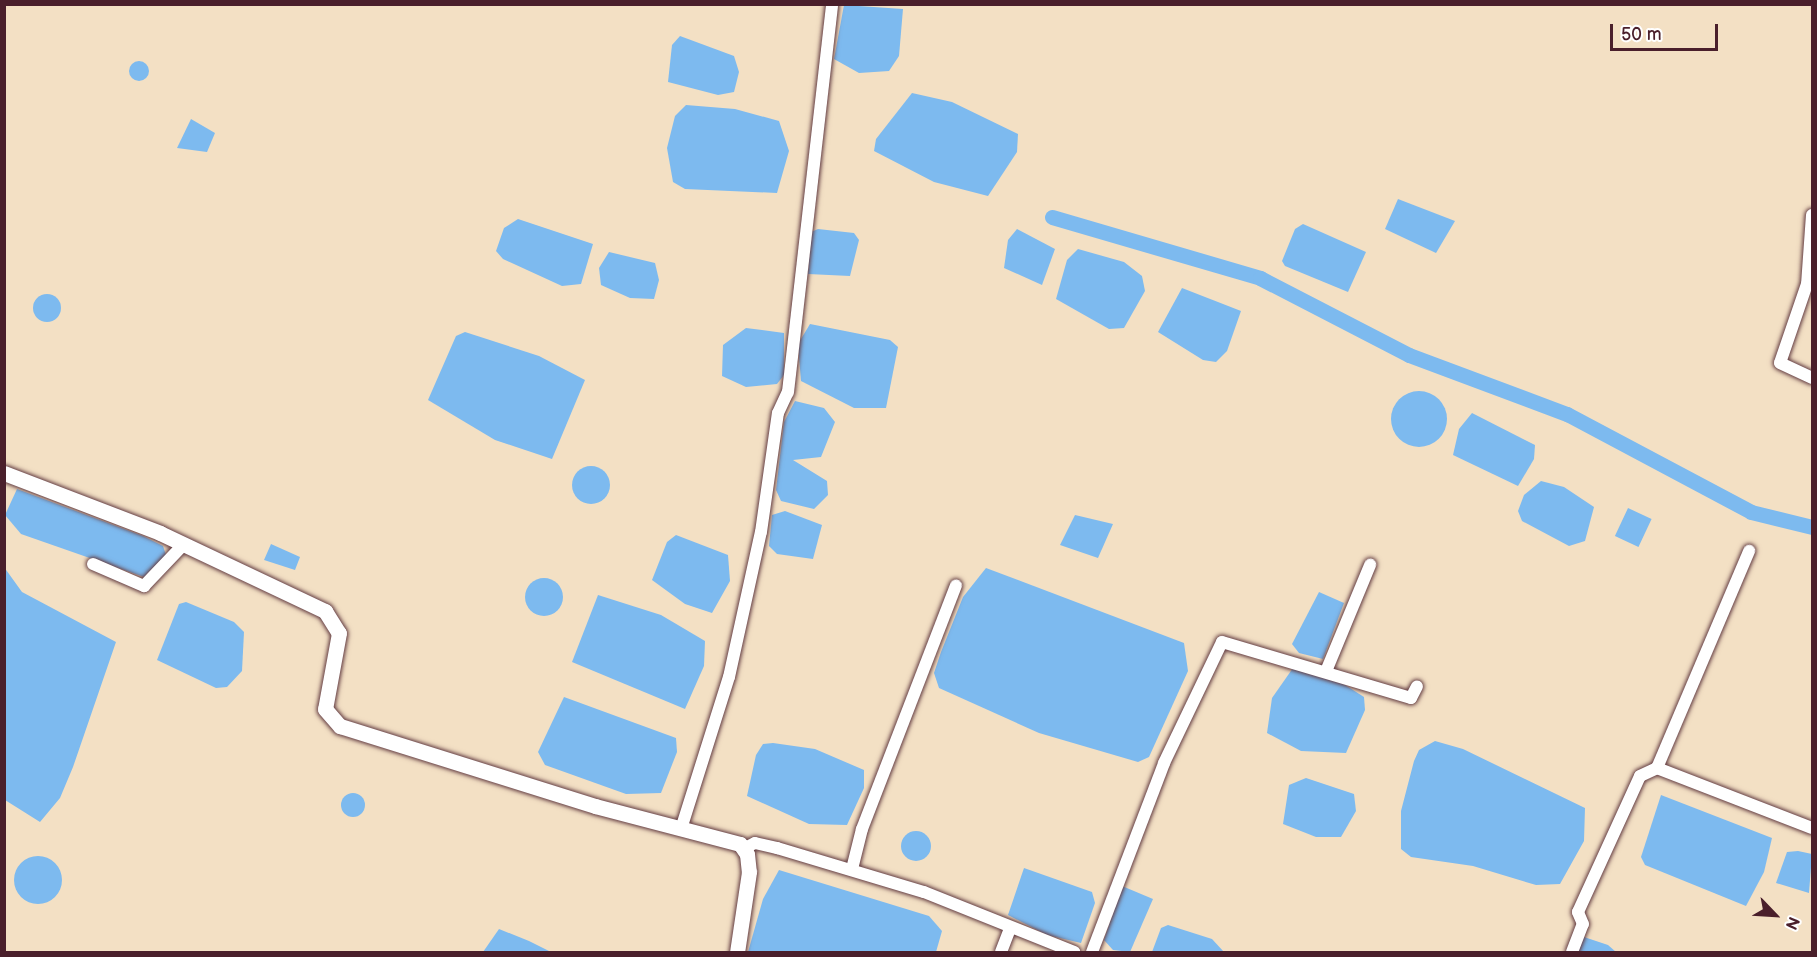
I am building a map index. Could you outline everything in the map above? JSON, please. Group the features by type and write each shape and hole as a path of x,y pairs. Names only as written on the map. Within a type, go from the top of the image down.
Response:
{"street":[{"path":"681,829 729,677 761,532 778,413 788,392 801,240 816,180 832,4"},
{"path":"1812,215 1807,284 1780,363 1812,378"},
{"path":"4,473 184,544 299,596 334,618 339,646 325,709 340,726 745,848 755,843 852,869 1074,952"},
{"path":"93,564 144,586 184,544"},
{"path":"1572,952 1583,924 1578,912 1640,776 1657,768 1749,551"},
{"path":"1327,669 1370,565"},
{"path":"852,869 862,829 956,585"},
{"path":"1092,952 1164,763 1217,646 1228,642 1327,669 1411,699 1417,686"},
{"path":"1657,768 1812,828"},
{"path":"737,952 749,872 745,848"},
{"path":"1001,952 1010,928"}],"water":[{"path":"844,5 903,9 899,56 889,71 859,73 834,59"},
{"path":"680,36 734,56 739,72 734,92 718,95 668,82 672,45"},
{"path":"139,61 146,64 149,71 146,78 139,81 132,78 129,71 132,64"},
{"path":"912,93 952,102 1018,134 1017,152 988,196 934,182 874,151 876,139"},
{"path":"686,105 735,109 779,121 789,151 777,193 685,189 673,182 667,148 675,116"},
{"path":"191,119 215,133 207,152 177,148"},
{"path":"1398,199 1455,221 1436,253 1385,229"},
{"path":"518,219 593,244 581,284 562,286 503,259 496,251 504,228"},
{"path":"1303,224 1366,252 1348,292 1285,266 1282,261 1295,229"},
{"path":"818,229 854,233 859,240 850,276 808,274 811,232"},
{"path":"1017,229 1055,249 1042,285 1004,268 1008,240"},
{"path":"1078,249 1124,262 1142,276 1145,291 1124,328 1109,329 1056,299 1067,260"},
{"path":"609,252 655,263 659,280 654,299 630,298 601,285 599,268"},
{"path":"1182,288 1241,311 1227,351 1216,362 1203,360 1158,332"},
{"path":"47,294 57,298 61,308 57,318 47,322 37,318 33,308 37,298"},
{"path":"810,324 890,340 898,347 886,408 854,408 801,381 798,344"},
{"path":"746,328 784,333 784,375 777,384 746,387 722,376 723,345"},
{"path":"465,332 539,356 585,380 552,459 495,440 428,400 456,336"},
{"path":"1419,391 1430,393 1439,399 1445,408 1447,419 1445,430 1439,439 1430,445 1419,447 1408,445 1399,439 1393,430 1391,419 1393,408 1399,399 1408,393"},
{"path":"795,401 824,408 835,422 821,457 793,460 827,481 828,495 814,509 781,501 776,490 784,422"},
{"path":"1472,413 1535,445 1534,459 1518,486 1453,455 1459,429"},
{"path":"591,466 605,471 610,485 605,499 591,504 577,499 572,485 577,471"},
{"path":"1541,481 1564,487 1594,507 1585,541 1569,546 1522,521 1518,511 1524,495"},
{"path":"17,489 143,536 163,546 166,555 144,577 21,534 5,515"},
{"path":"1628,508 1652,519 1638,547 1615,536"},
{"path":"785,511 822,525 813,559 777,554 769,546 772,515"},
{"path":"1075,515 1113,524 1098,558 1060,545"},
{"path":"676,535 728,555 730,581 712,613 685,604 652,580 667,542"},
{"path":"271,544 300,557 295,570 264,560"},
{"path":"4,567 22,592 116,642 60,798 40,822 5,800"},
{"path":"986,568 1184,643 1188,671 1149,757 1138,762 1039,733 939,688 934,673 941,652 963,597"},
{"path":"544,578 557,584 563,597 557,610 544,616 531,610 525,597 531,584"},
{"path":"1319,592 1344,603 1323,659 1299,653 1292,644"},
{"path":"598,595 661,615 705,641 704,666 685,709 572,662"},
{"path":"186,602 234,622 244,632 242,671 227,687 216,688 157,660 179,604"},
{"path":"1293,668 1342,683 1364,697 1365,710 1346,753 1301,751 1267,733 1272,698"},
{"path":"564,697 676,738 677,752 661,793 626,794 545,765 538,752"},
{"path":"1435,741 1463,749 1585,808 1584,841 1560,884 1536,885 1473,866 1411,857 1401,849 1401,811 1414,761 1419,750"},
{"path":"773,743 815,749 864,770 864,788 847,825 809,824 747,796 756,755 763,744"},
{"path":"1306,778 1354,794 1356,811 1341,837 1316,837 1283,824 1289,785"},
{"path":"353,793 362,796 365,805 362,814 353,817 344,814 341,805 344,796"},
{"path":"1661,795 1772,838 1764,872 1746,906 1645,865 1641,857"},
{"path":"916,831 927,835 931,846 927,857 916,861 905,857 901,846 905,835"},
{"path":"1798,851 1812,854 1809,893 1776,883 1787,852"},
{"path":"38,856 55,863 62,880 55,897 38,904 21,897 14,880 21,863"},
{"path":"1024,868 1092,892 1095,903 1081,943 1047,935 1008,915"},
{"path":"779,870 929,916 942,931 936,952 748,952 763,899"},
{"path":"1122,886 1153,899 1130,952 1113,950 1104,940"},
{"path":"1168,925 1212,939 1224,952 1152,952 1161,928"},
{"path":"499,929 529,941 551,952 483,952"},
{"path":"1584,937 1608,945 1616,952 1574,952"}],"waterway":[{"path":"1052,217 1260,278 1409,355 1567,414 1751,512 1812,527"}]}
